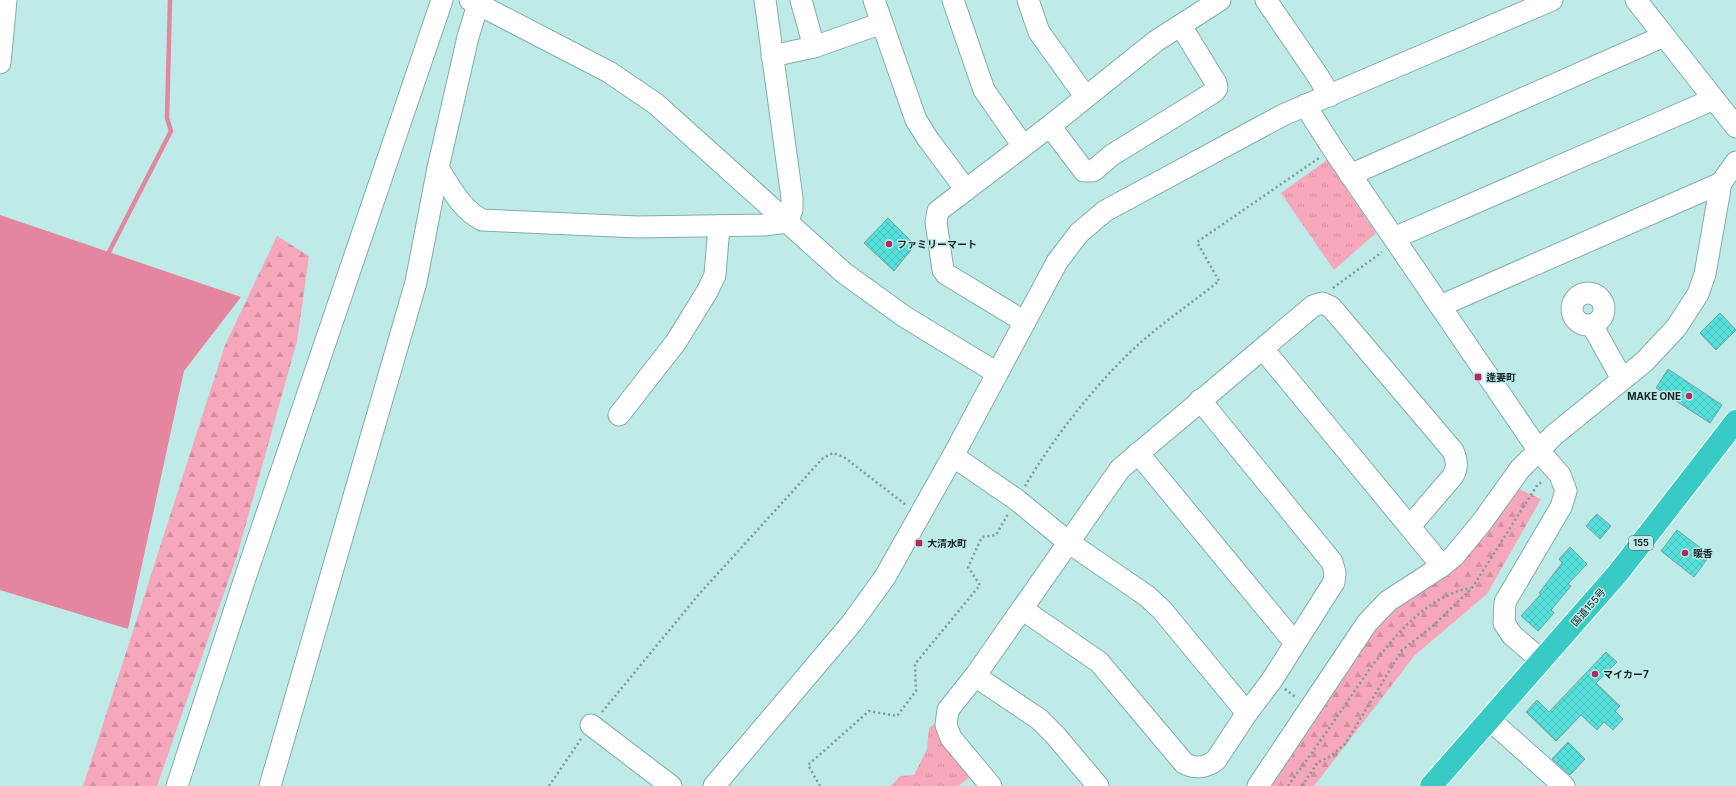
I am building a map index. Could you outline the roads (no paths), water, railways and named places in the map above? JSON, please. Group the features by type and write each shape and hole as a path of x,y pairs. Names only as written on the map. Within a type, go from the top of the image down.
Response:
{"highway":[{"name":"国道155号","path":"1431,786 1618,573 1736,421"}],"street":[{"path":"0,63 6,0"},
{"path":"182,785 246,575 442,0"},
{"path":"765,0 792,198 792,210 787,222"},
{"path":"801,0 814,47"},
{"path":"874,0 916,120 928,139 966,190"},
{"path":"953,0 984,90 1023,146"},
{"path":"1028,0 1039,32 1086,96"},
{"path":"1025,322 946,274 943,270 936,217 938,211 1050,126 1156,41 1220,0"},
{"path":"1266,0 1330,96"},
{"path":"714,786 851,624 885,577 953,456 1057,262 1079,233 1105,211 1305,105 1330,96 1552,0"},
{"path":"1636,0 1736,127"},
{"path":"270,786 416,282 438,168 468,36 474,2 609,72 656,104 844,273 905,317 997,373"},
{"path":"772,56 814,47 882,23"},
{"path":"1050,126 1084,171 1092,171 1112,155 1214,92 1217,88 1216,83 1181,26"},
{"path":"1350,175 1664,36"},
{"path":"1389,244 1714,99"},
{"path":"1305,105 1350,175 1389,244 1440,306 1539,451 1560,475 1566,491 1561,507 1505,602 1504,623 1512,635 1541,660"},
{"path":"1258,786 1366,623 1388,601 1442,566 1454,556 1482,522 1520,469 1554,435 1660,347 1676,328 1698,294 1705,274 1721,183 1736,162"},
{"path":"438,168 470,214 482,220 638,227 764,225 787,222"},
{"path":"1440,306 1721,183"},
{"path":"619,415 676,342 708,290 715,275 719,226"},
{"path":"991,786 952,738 946,725 948,710 975,676 1120,469 1200,400 1263,350 1313,306 1322,303 1331,306 1453,451 1456,457 1456,471 1453,476 1410,526"},
{"path":"1592,325 1622,379"},
{"path":"1263,350 1442,566"},
{"path":"1022,609 1099,662 1184,763 1190,767 1206,766 1216,760 1247,713 1272,680 1334,582 1334,566 1200,400"},
{"path":"1138,453 1295,643"},
{"path":"953,456 1017,500 1068,542 1147,596 1162,610 1247,713"},
{"path":"975,676 1039,719 1055,735 1098,786"},
{"path":"1490,720 1564,786"},
{"path":"590,725 670,786"}],"waterway":[{"path":"109,252 171,131 167,118 170,0"}],"place":[{"name":"ファミリーマート","path":"889,244"},
{"name":"逢妻町","path":"1478,377"},
{"name":"MAKE ONE","path":"1689,396"},
{"name":"大清水町","path":"919,543"},
{"name":"暖香","path":"1685,553"},
{"name":"マイカー7","path":"1595,674"}]}
